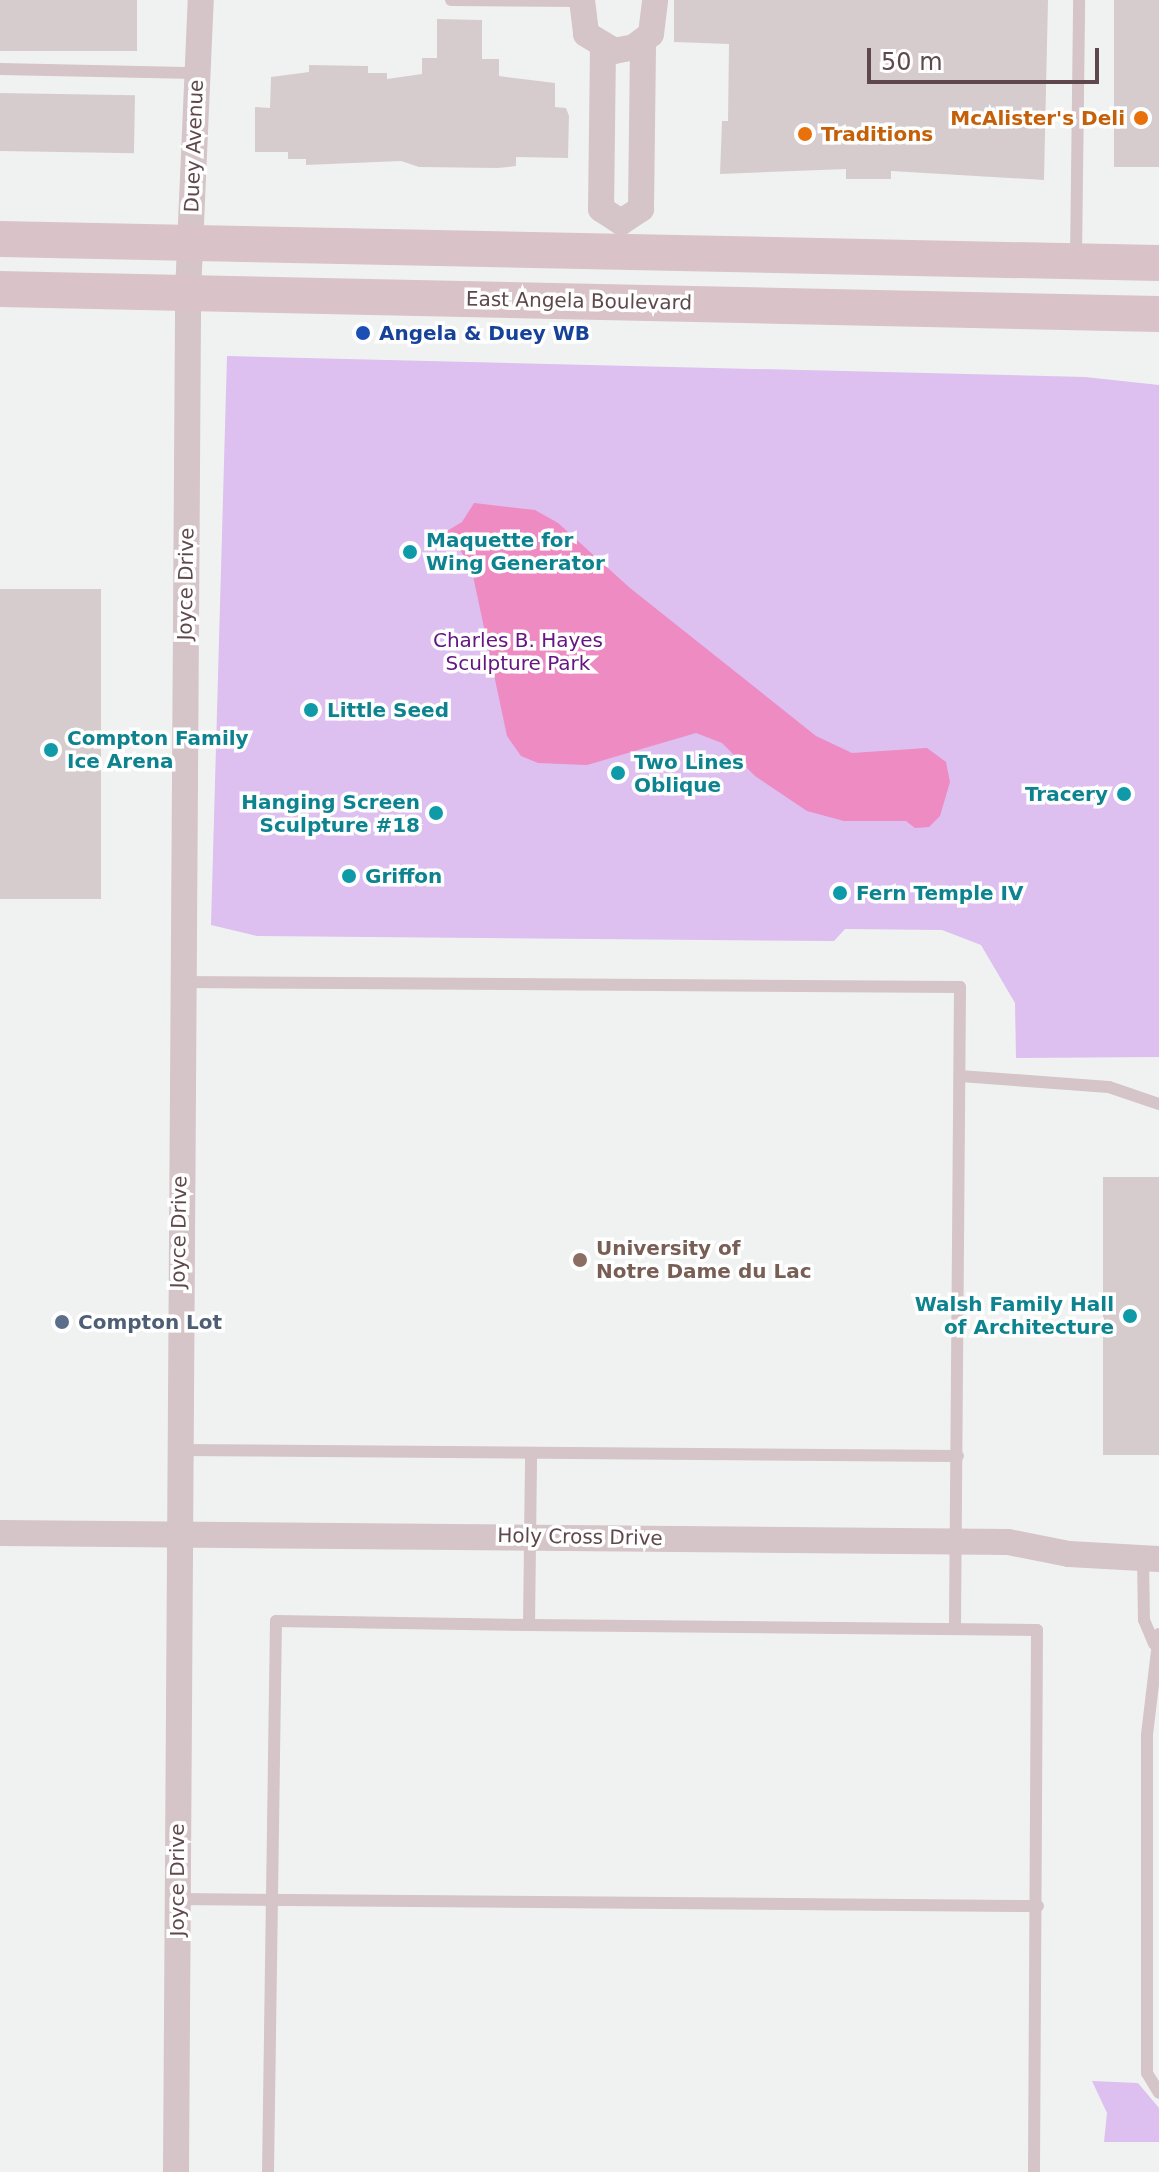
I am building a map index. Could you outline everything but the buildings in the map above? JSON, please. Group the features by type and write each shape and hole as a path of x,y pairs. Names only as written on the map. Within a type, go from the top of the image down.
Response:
{"main road":[{"path":"0,239 190,242 620,237 1159,263"},
{"name":"East Angela Boulevard","path":"0,289 1159,314"}],"street":[{"name":"Duey Avenue","path":"188,292 201,0"},
{"path":"581,1 586,34 603,48 624,50 643,42 656,23 655,0"},
{"path":"603,48 601,209 620,237 641,209 643,42"},
{"name":"Joyce Drive","path":"176,2172 176,1534 188,292"},
{"name":"Holy Cross Drive","path":"0,1533 1008,1542 1069,1554 1151,1559"}],"lane":[{"path":"451,0 581,1"},
{"path":"1076,261 1079,0"},
{"path":"0,69 197,73"},
{"path":"182,982 960,987 955,1628"},
{"path":"960,1076 1109,1087 1159,1104"},
{"path":"177,1450 958,1456"},
{"path":"529,1625 531,1453"},
{"path":"1151,1559 1144,1620 1156,1639 1147,1735 1147,2073 1159,2093"},
{"path":"268,2172 276,1621 1037,1630 1038,1906 1034,2172"},
{"path":"177,1899 1038,1906"}],"green space":[{"name":"Charles B. Hayes Sculpture Park","path":"227,356 1085,377 1159,385 1159,1057 1016,1058 1015,1003 981,945 942,930 845,929 834,941 257,936 211,925"},
{"path":"1092,2081 1138,2083 1159,2108 1159,2142 1104,2142 1107,2113"}],"shaded area":[{"path":"474,503 535,510 558,523 630,588 816,736 852,753 927,748 946,762 950,782 940,816 929,827 915,828 906,821 844,821 807,811 755,776 722,743 696,733 587,765 538,763 521,756 507,736 472,571 458,546 447,541 447,531 462,522"}],"place":[{"name":"McAlister's Deli","path":"1141,118"},
{"name":"Traditions","path":"805,134"},
{"name":"Angela & Duey WB","path":"363,333"},
{"name":"Maquette for Wing Generator","path":"410,552"},
{"name":"Little Seed","path":"311,710"},
{"name":"Compton Family Ice Arena","path":"51,750"},
{"name":"Two Lines Oblique","path":"618,773"},
{"name":"Tracery","path":"1124,794"},
{"name":"Hanging Screen Sculpture #18","path":"436,813"},
{"name":"Griffon","path":"349,876"},
{"name":"Fern Temple IV","path":"840,893"},
{"name":"University of Notre Dame du Lac","path":"580,1260"},
{"name":"Walsh Family Hall of Architecture","path":"1130,1316"},
{"name":"Compton Lot","path":"62,1322"}]}
